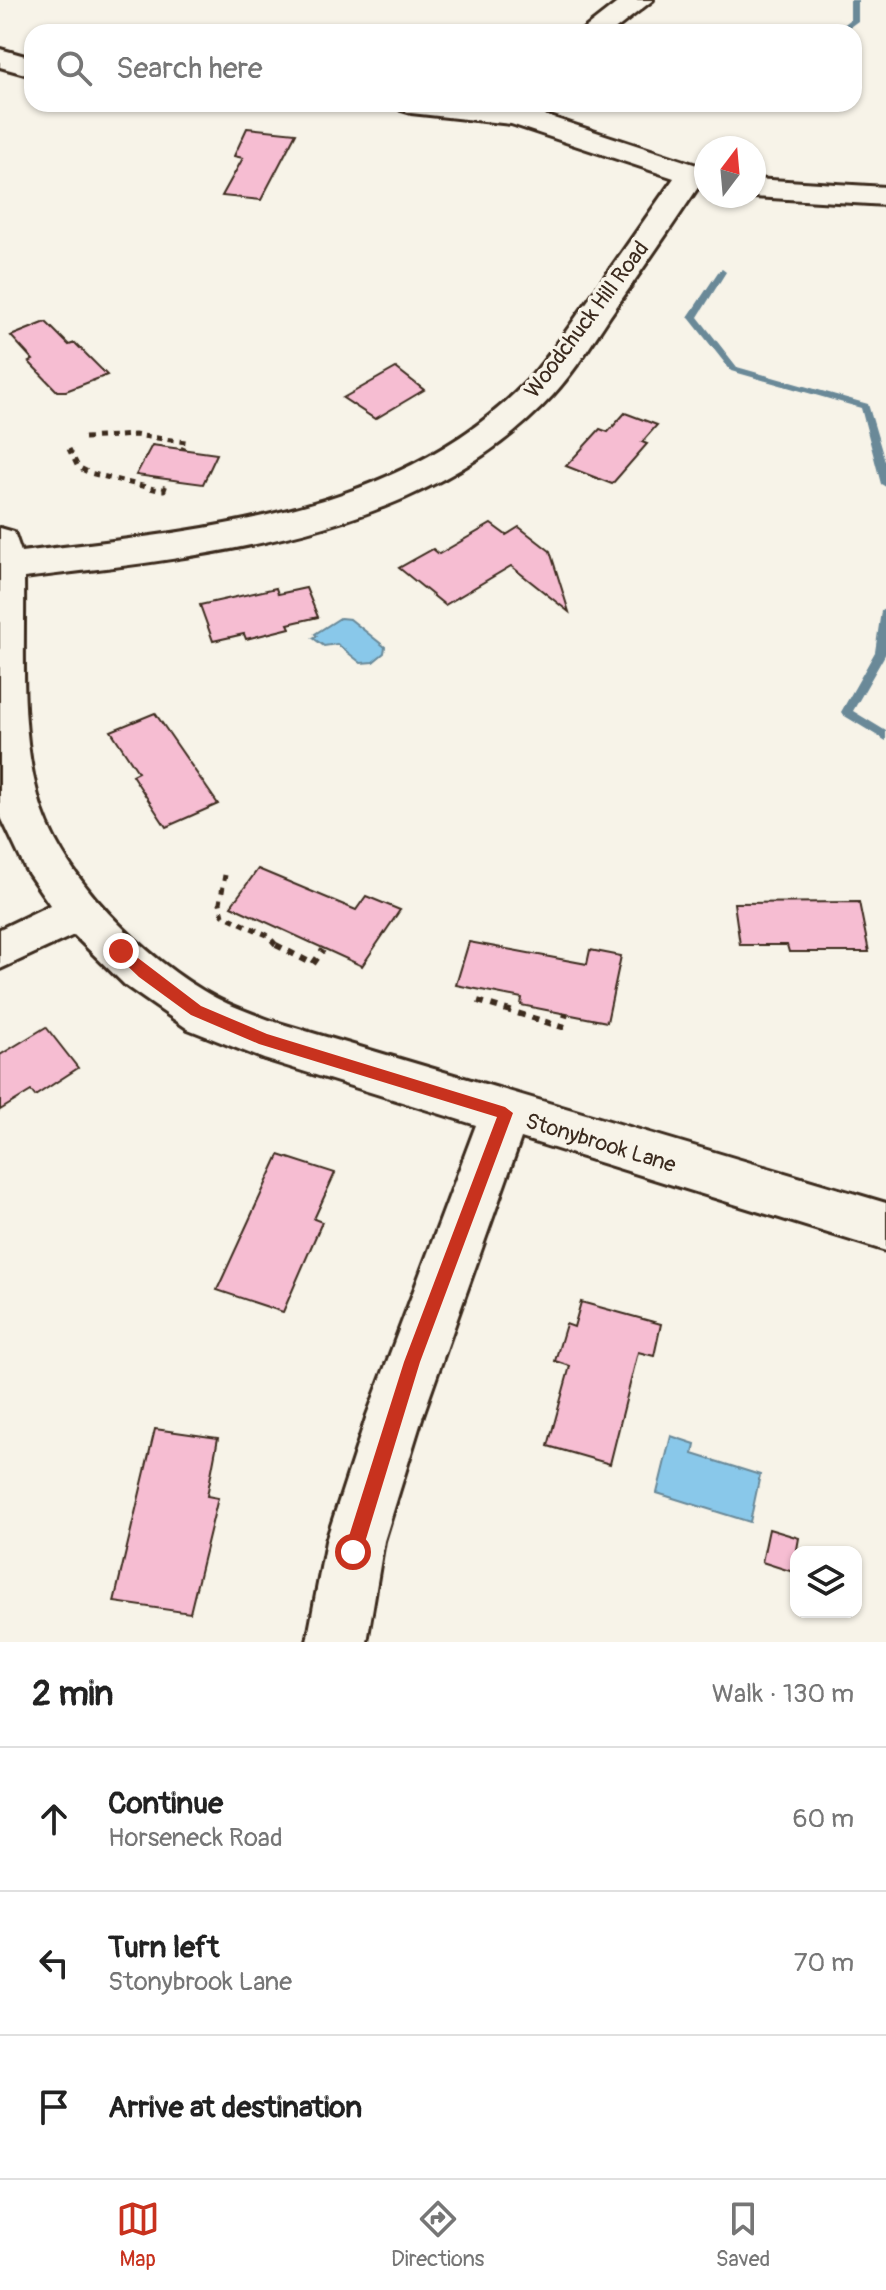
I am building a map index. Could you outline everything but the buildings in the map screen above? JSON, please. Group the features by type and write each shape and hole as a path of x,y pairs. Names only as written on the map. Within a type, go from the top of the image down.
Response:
{"street":[{"path":"605,24 639,0"},
{"path":"0,58 24,65"},
{"path":"505,112 694,174"},
{"name":"Woodchuck Hill Road","path":"2,554 261,530 351,504 436,468 489,433 533,395 694,183"},
{"path":"766,189 886,196"},
{"name":"Stonybrook Lane","path":"2,554 6,740 17,800 36,851 80,911 144,973 196,1011 264,1039 886,1227"},
{"path":"0,950 80,911"},
{"path":"337,1642 355,1541 395,1415 505,1113"}],"path":[{"path":"84,438 107,434 161,436 186,442 183,449"},
{"path":"69,449 78,467 90,473 158,490 164,490 166,484"},
{"path":"225,875 220,903 223,915 267,935 281,950 313,964 323,950"},
{"path":"478,1001 562,1027 566,1014"}],"water":[{"path":"340,618 350,619 385,647 384,653 373,662 361,663 337,644 324,646 313,638"},
{"path":"671,1436 695,1444 693,1454 760,1475 750,1522 657,1493"}],"waterway":[{"path":"850,24 854,21 854,0"},
{"path":"722,272 693,317 734,369 865,406 886,484"},
{"path":"886,611 881,652 847,712 886,737"}],"route":[{"path":"121,951 144,973 196,1011 264,1039 505,1113 412,1362 353,1552"}]}
